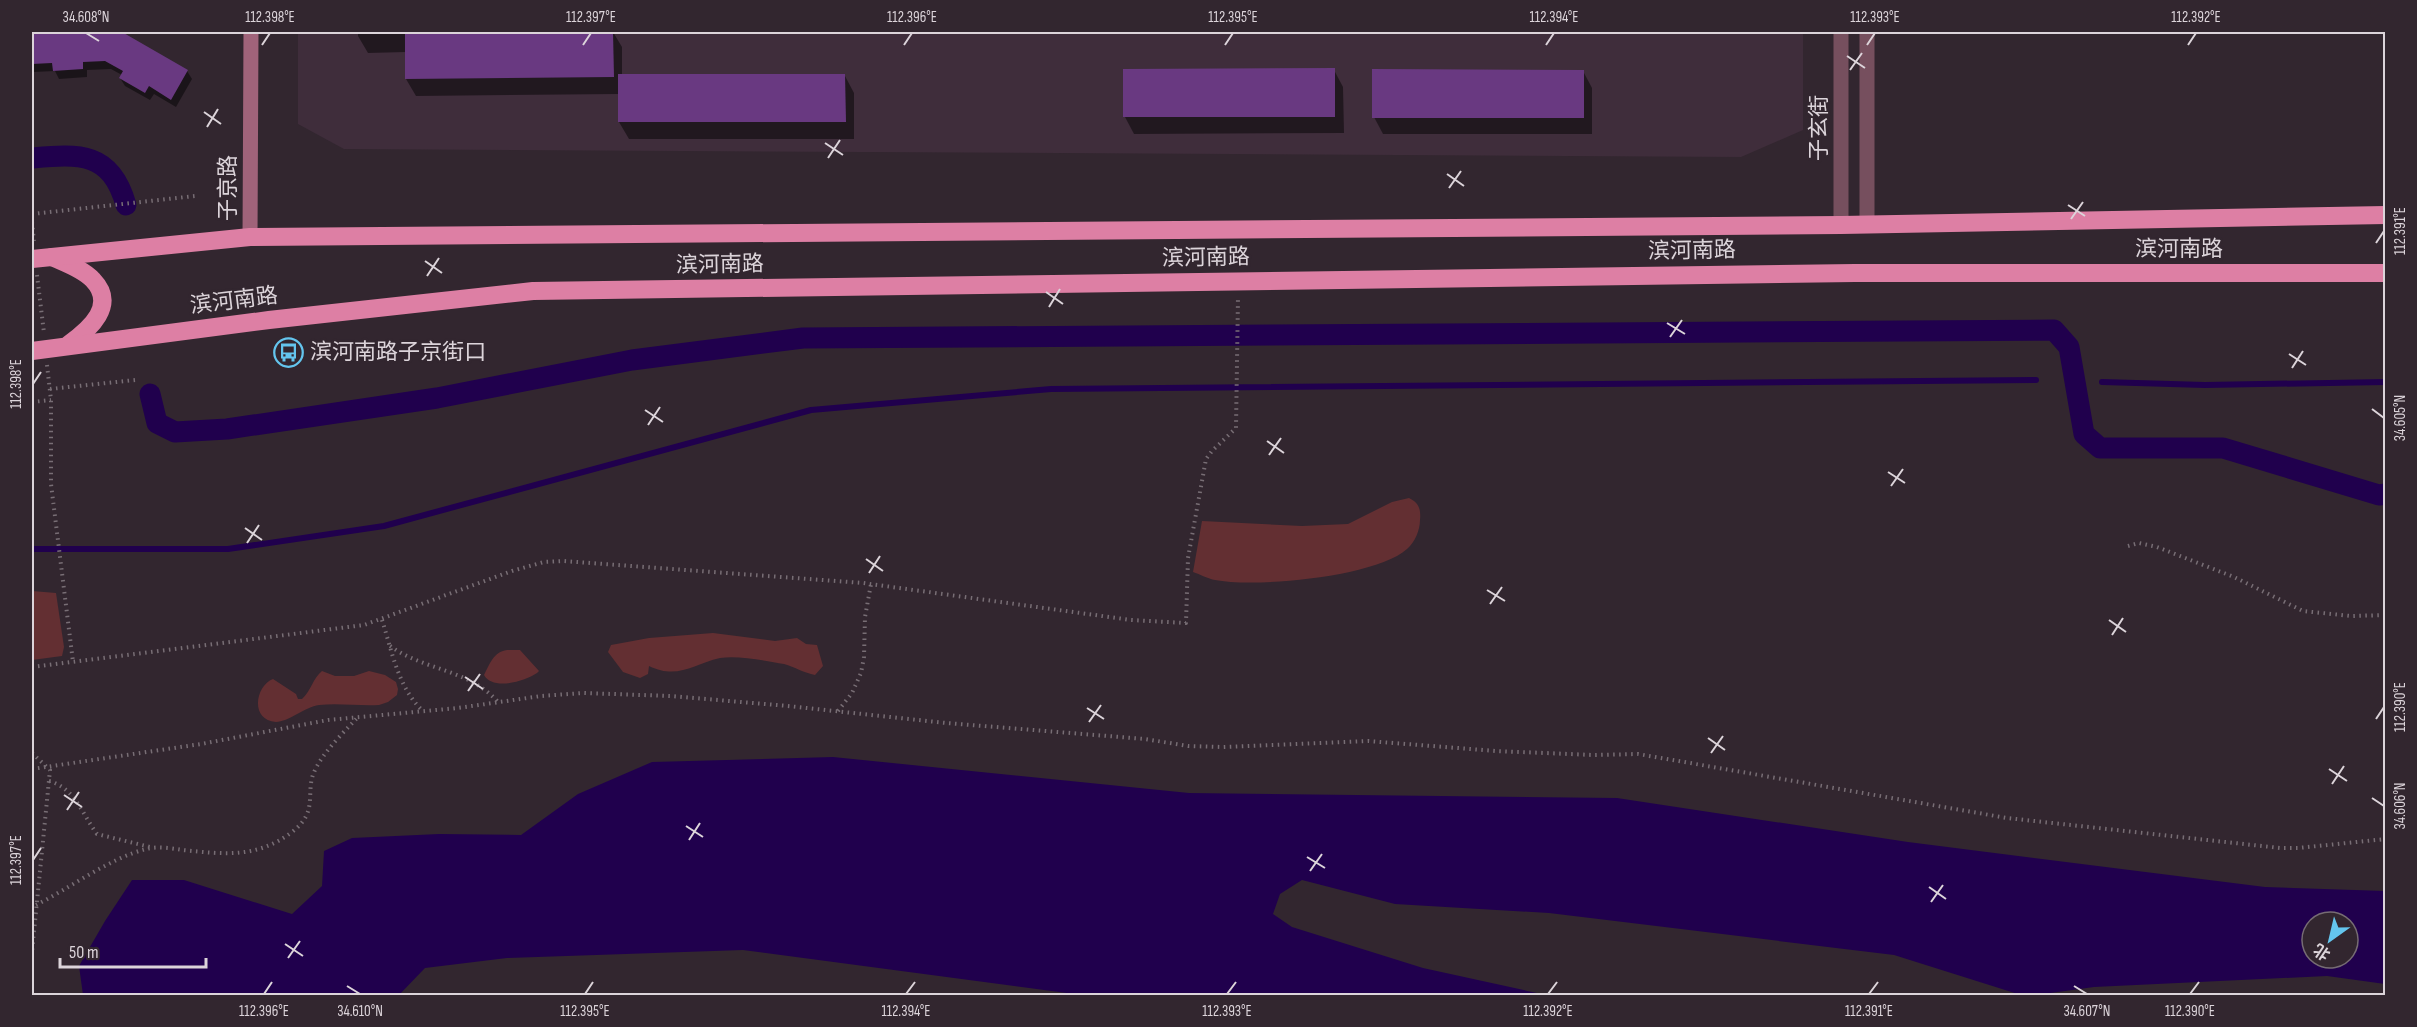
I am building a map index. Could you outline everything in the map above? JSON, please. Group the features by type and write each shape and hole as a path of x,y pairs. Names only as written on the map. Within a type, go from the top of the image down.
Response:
{"highway":[{"name":"滨河南路","path":"38,256 250,237 1841,225 2385,215"},
{"path":"38,256 93,279 103,293 102,309 90,330 66,347"},
{"name":"滨河南路","path":"41,350 269,320 533,291 1855,273 2385,273"}],"street":[{"name":"子京路","path":"250,237 251,32"},
{"name":"子玄街","path":"1841,32 1841,225"},
{"path":"1866,32 1867,223"}],"path":[{"path":"32,214 195,196"},
{"path":"32,222 38,256 41,350 51,400 51,484 73,663"},
{"path":"32,667 364,625 481,582 544,562 574,562 870,584 1131,620 1186,623 1188,558 1206,459 1236,428 1238,416 1238,289"},
{"path":"50,389 135,380"},
{"path":"32,402 51,400"},
{"path":"2128,546 2139,543 2157,547 2234,577 2303,611 2351,616 2385,615"},
{"path":"837,711 852,693 861,673 870,584"},
{"path":"382,620 408,694 423,711"},
{"path":"390,646 410,659 449,671 487,689 499,702"},
{"path":"32,768 201,744 328,720 562,695 617,694 683,697 946,723 1145,739 1188,746 1242,747 1368,741 1496,751 1593,755 1638,754 2007,818 2116,831 2280,848 2385,839"},
{"path":"49,781 57,783 76,799 97,834 153,848 243,854 275,842 303,821 310,805 311,780 315,770 337,739 359,717"},
{"path":"32,951 50,770 33,754"},
{"path":"36,905 125,856 153,848"}],"shaded area":[{"path":"298,32 1803,32 1803,130 1741,157 344,149 298,124"},
{"path":"1409,498 1417,504 1420,513 1419,528 1415,539 1407,549 1392,559 1370,567 1315,578 1258,582 1215,580 1193,572 1202,521 1302,526 1348,524 1392,502"},
{"path":"32,591 56,593 64,647 62,656 32,660"},
{"path":"713,633 775,641 797,638 806,644 817,645 823,666 815,675 784,664 727,657 685,670 669,672 649,666 648,674 640,678 623,672 608,652 611,645 649,638"},
{"path":"520,650 539,671 525,679 509,683 494,683 488,680 484,675 493,659 498,653"},
{"path":"322,671 335,676 354,676 369,671 385,675 396,682 397,695 379,705 319,705 276,722 267,720 262,715 259,709 259,695 267,682 273,679 296,694 298,699 302,699"},
{"path":"833,757 1189,793 1617,798 1908,842 2265,887 2385,891 2385,984 2327,976 2094,987 2021,995 1894,955 1549,913 1395,904 1302,880 1280,894 1273,914 1292,927 1423,968 1546,995 1089,996 743,950 507,958 425,968 399,995 83,995 79,966 132,880 184,880 292,914 322,886 324,851 352,838 439,834 521,835 578,794 652,762"}],"building":[{"path":"32,32 122,32 188,70 171,100 149,86 145,93 119,78 123,71 105,61 83,62 83,69 53,71 52,63 32,64"},
{"path":"405,32 613,32 614,77 405,79"},
{"path":"1335,68 1335,117 1123,117 1123,69"},
{"path":"1372,69 1584,70 1584,118 1372,118"},
{"path":"618,74 845,74 846,122 618,122"}],"waterway":[{"path":"32,158 78,157 102,165 112,174 120,187 126,205"},
{"path":"150,394 157,423 175,432 227,429 437,398 632,360 803,338 2054,330 2069,347 2084,434 2100,448 2223,448 2379,495 2386,494"},
{"path":"32,549 228,549 384,526 811,410 1051,389 2036,380"},
{"path":"2102,382 2205,385 2386,382"}],"place":[{"name":"滨河南路子京街口","path":"289,352"}]}
